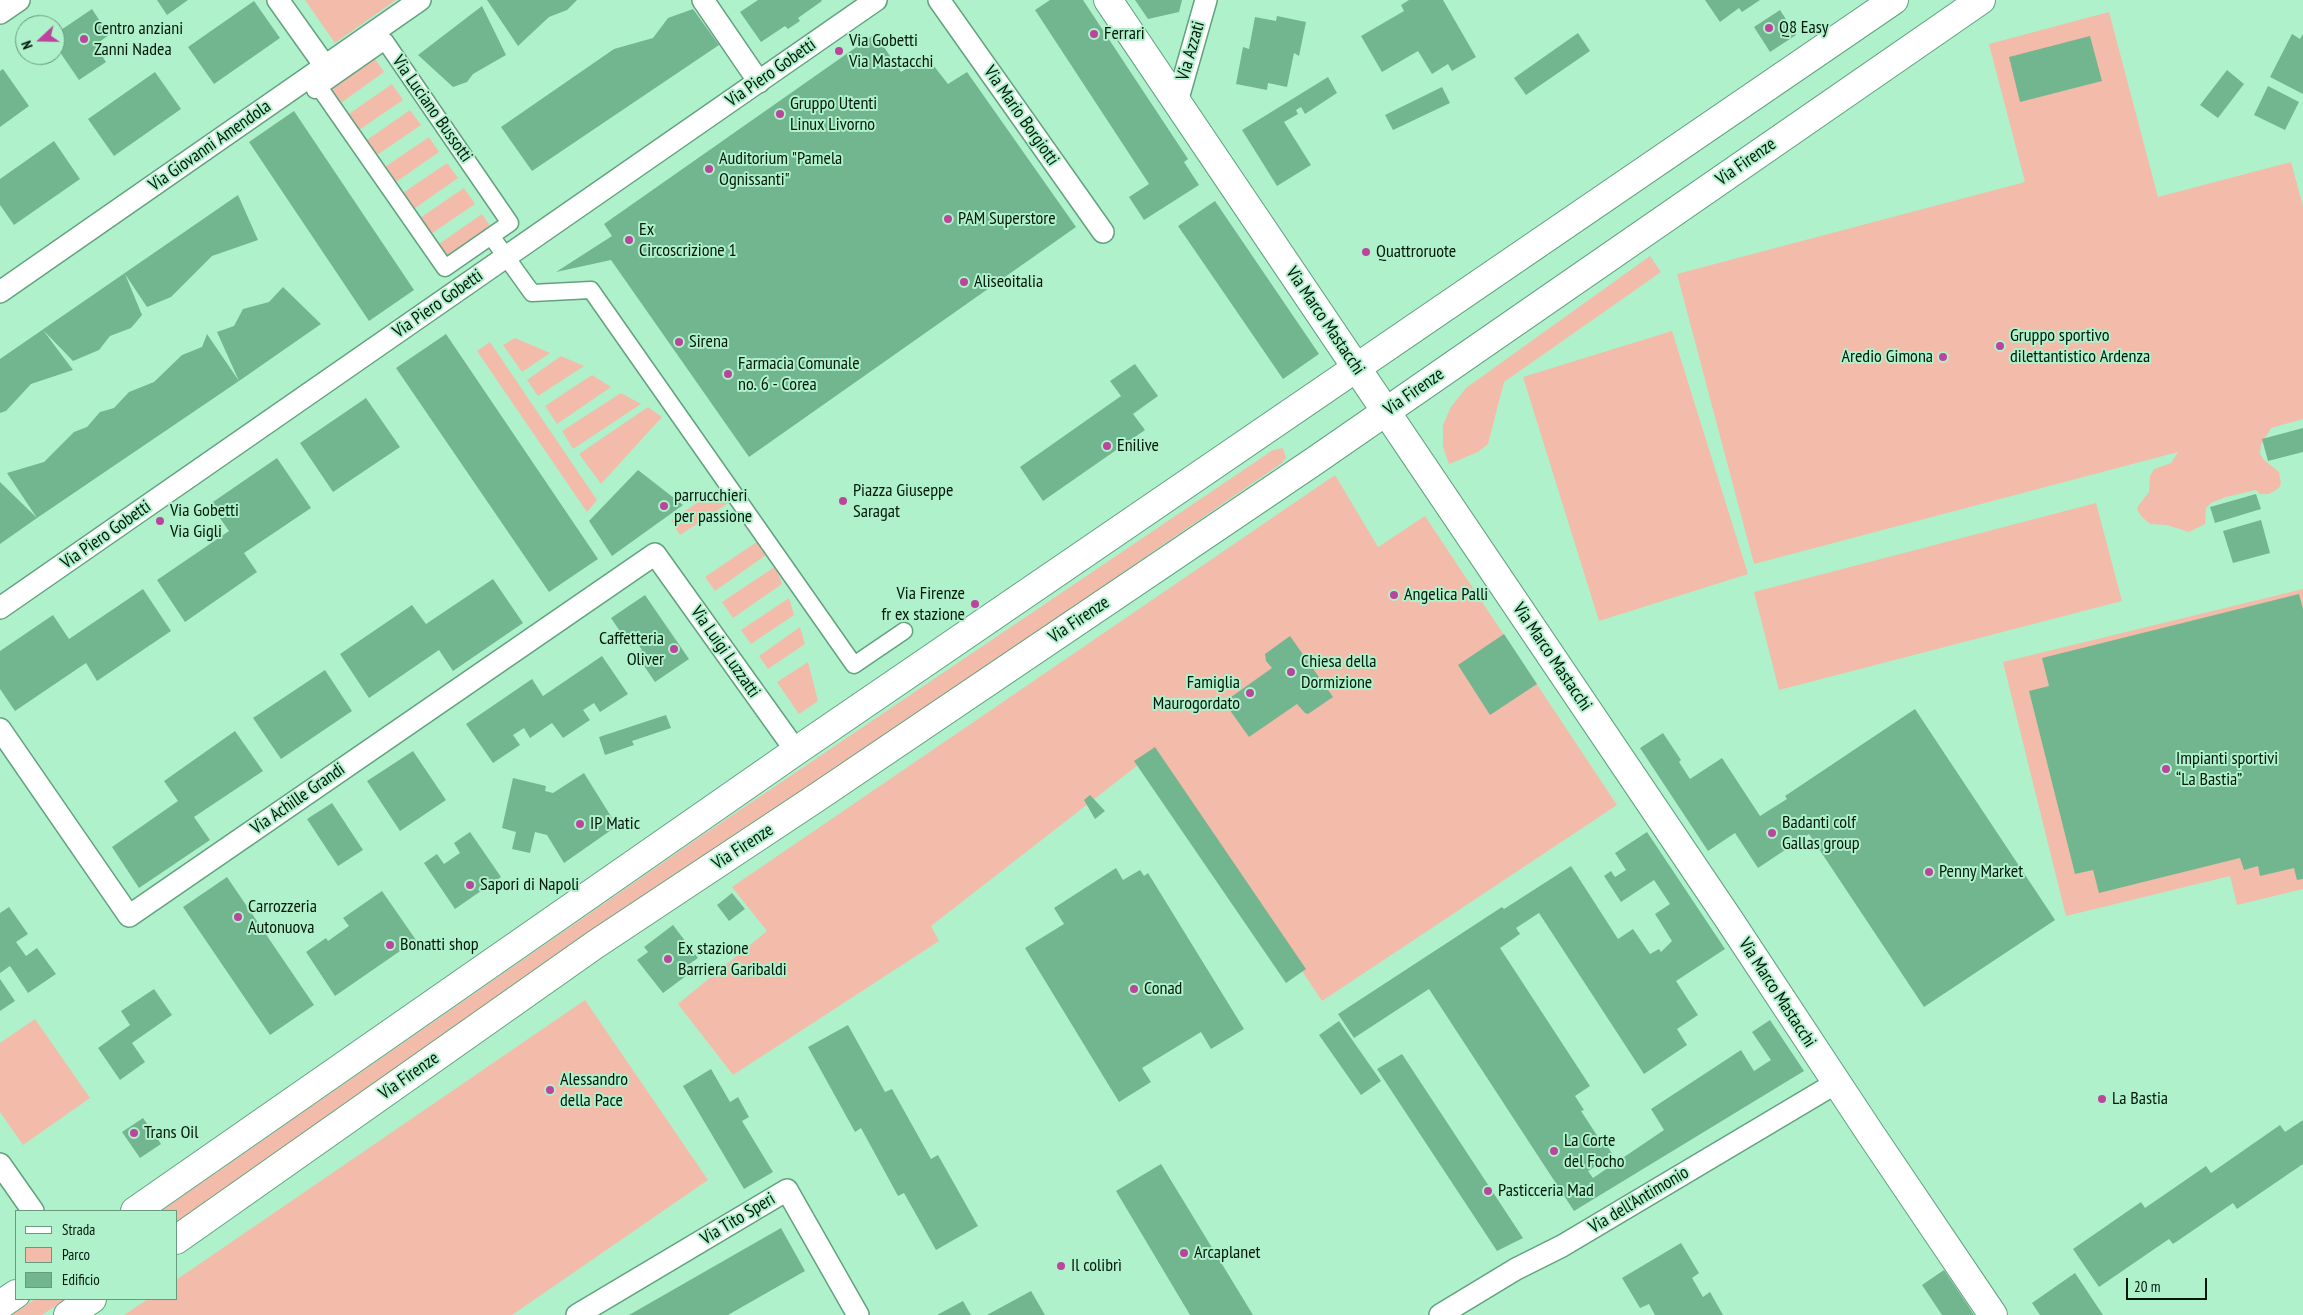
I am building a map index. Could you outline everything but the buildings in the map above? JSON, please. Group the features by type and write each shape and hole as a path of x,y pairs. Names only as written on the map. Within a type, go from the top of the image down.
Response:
{"main road":[{"name":"Via Marco Mastacchi","path":"1108,0 1728,918 1836,1083 1993,1315"},
{"path":"136,1210 796,751 1894,0"},
{"name":"Via Firenze","path":"178,1239 596,944 816,798 1387,412 1981,0"},
{"path":"0,1306 15,1295"},
{"path":"68,1315 90,1300"}],"street":[{"path":"0,13 19,0"},
{"path":"278,0 325,66"},
{"name":"Via Giovanni Amendola","path":"0,292 420,0"},
{"path":"703,0 759,82"},
{"name":"Via Piero Gobetti","path":"0,608 876,0"},
{"name":"Via Mario Borgiotti","path":"939,0 1103,232"},
{"name":"Via Azzati","path":"1177,102 1206,0"},
{"name":"Via Luciano Bussotti","path":"385,41 510,223 491,236 445,268 317,89 385,41"},
{"path":"491,236 532,293 591,290 854,666 904,631"},
{"name":"Via Luigi Luzzatti","path":"655,554 796,751"},
{"name":"Via Achille Grandi","path":"0,729 129,916 655,554"},
{"name":"Via dell'Antimonio","path":"1440,1315 1516,1269 1562,1246 1836,1083"},
{"path":"0,1164 32,1210"},
{"name":"Via Tito Speri","path":"588,1312 787,1190 858,1315"}],"green space":[{"path":"305,0 396,0 335,43"},
{"name":"Gruppo sportivo dilettantistico Ardenza","path":"2109,12 2158,197 2291,162 2303,206 2303,419 2271,428 2261,445 2260,453 2263,459 2279,472 2281,483 2279,488 2269,494 2260,494 2256,490 2226,497 2211,503 2206,508 2205,524 2189,532 2167,525 2150,524 2141,516 2137,509 2138,506 2149,492 2150,476 2154,469 2171,463 2178,452 1754,564 1677,274 2025,182 1989,44"},
{"path":"373,56 384,72 338,105 327,89"},
{"path":"392,84 403,100 356,132 346,116"},
{"path":"410,110 421,125 374,157 364,142"},
{"path":"429,137 439,152 393,184 382,169"},
{"path":"447,163 458,178 411,211 400,195"},
{"path":"464,188 475,204 428,236 417,220"},
{"path":"482,214 493,230 446,262 436,246"},
{"path":"1650,256 1661,272 1504,382 1488,444 1478,452 1449,464 1443,447 1443,425 1451,407 1466,388"},
{"path":"1672,331 1748,574 1599,621 1523,377"},
{"path":"515,338 550,353 522,372 503,345"},
{"path":"490,342 597,500 587,512 477,351"},
{"path":"561,356 584,366 538,396 527,380"},
{"path":"592,375 611,387 557,424 545,406"},
{"path":"621,393 641,404 573,449 562,431"},
{"path":"648,407 662,417 601,484 579,454"},
{"path":"1283,448 1286,458 1282,463 178,1222 178,1210 162,1210 700,837 1273,450"},
{"path":"1335,475 1378,547 1425,516 1617,805 1322,1001 1156,751 931,926 939,941 733,1075 678,1004 767,931 732,887"},
{"path":"723,486 733,500 680,535 671,520"},
{"path":"2096,503 2122,601 1779,690 1754,592"},
{"path":"761,539 766,555 715,591 705,577"},
{"path":"776,566 782,584 733,618 722,602"},
{"name":"Impianti sportivi “La Bastia”","path":"2303,589 2303,889 2237,905 2230,876 2066,916 2003,662"},
{"path":"789,598 794,615 751,644 741,630"},
{"path":"800,627 805,644 768,669 759,656"},
{"path":"808,662 818,701 799,714 777,682"},
{"name":"Alessandro della Pace","path":"585,1000 708,1180 512,1315 124,1315 146,1300 178,1300 178,1279"},
{"path":"35,1019 90,1098 23,1145 0,1112 0,1043"},
{"path":"34,1300 64,1300 42,1315 12,1315"}],"place":[{"name":"Q8 Easy","path":"1769,28"},
{"name":"Ferrari","path":"1094,34"},
{"name":"Centro anziani Zanni Nadea","path":"84,39"},
{"name":"Via Gobetti Via Mastacchi","path":"839,51"},
{"name":"Gruppo Utenti Linux Livorno","path":"780,114"},
{"name":"Auditorium \"Pamela Ognissanti\"","path":"709,169"},
{"name":"PAM Superstore","path":"948,219"},
{"name":"Ex Circoscrizione 1","path":"629,240"},
{"name":"Quattroruote","path":"1366,252"},
{"name":"Aliseoitalia","path":"964,282"},
{"name":"Sirena","path":"679,342"},
{"name":"Gruppo sportivo dilettantistico Ardenza","path":"2000,346"},
{"name":"Aredio Gimona","path":"1943,357"},
{"name":"Farmacia Comunale no. 6 - Corea","path":"728,374"},
{"name":"Enilive","path":"1107,446"},
{"name":"Piazza Giuseppe Saragat","path":"843,501"},
{"name":"parrucchieri per passione","path":"664,506"},
{"name":"Via Gobetti Via Gigli","path":"160,521"},
{"name":"Angelica Palli","path":"1394,595"},
{"name":"Via Firenze fr ex stazione","path":"975,604"},
{"name":"Caffetteria Oliver","path":"674,649"},
{"name":"Chiesa della Dormizione","path":"1291,672"},
{"name":"Famiglia Maurogordato","path":"1250,693"},
{"name":"Impianti sportivi “La Bastia”","path":"2166,769"},
{"name":"IP Matic","path":"580,824"},
{"name":"Badanti colf Gallas group","path":"1772,833"},
{"name":"Penny Market","path":"1929,872"},
{"name":"Sapori di Napoli","path":"470,885"},
{"name":"Carrozzeria Autonuova","path":"238,917"},
{"name":"Bonatti shop","path":"390,945"},
{"name":"Ex stazione Barriera Garibaldi","path":"668,959"},
{"name":"Conad","path":"1134,989"},
{"name":"Alessandro della Pace","path":"550,1090"},
{"name":"La Bastia","path":"2102,1099"},
{"name":"Trans Oil","path":"134,1133"},
{"name":"La Corte del Focho","path":"1554,1151"},
{"name":"Pasticceria Mad","path":"1488,1191"},
{"name":"Arcaplanet","path":"1184,1253"},
{"name":"Il colibrì","path":"1061,1266"}]}
